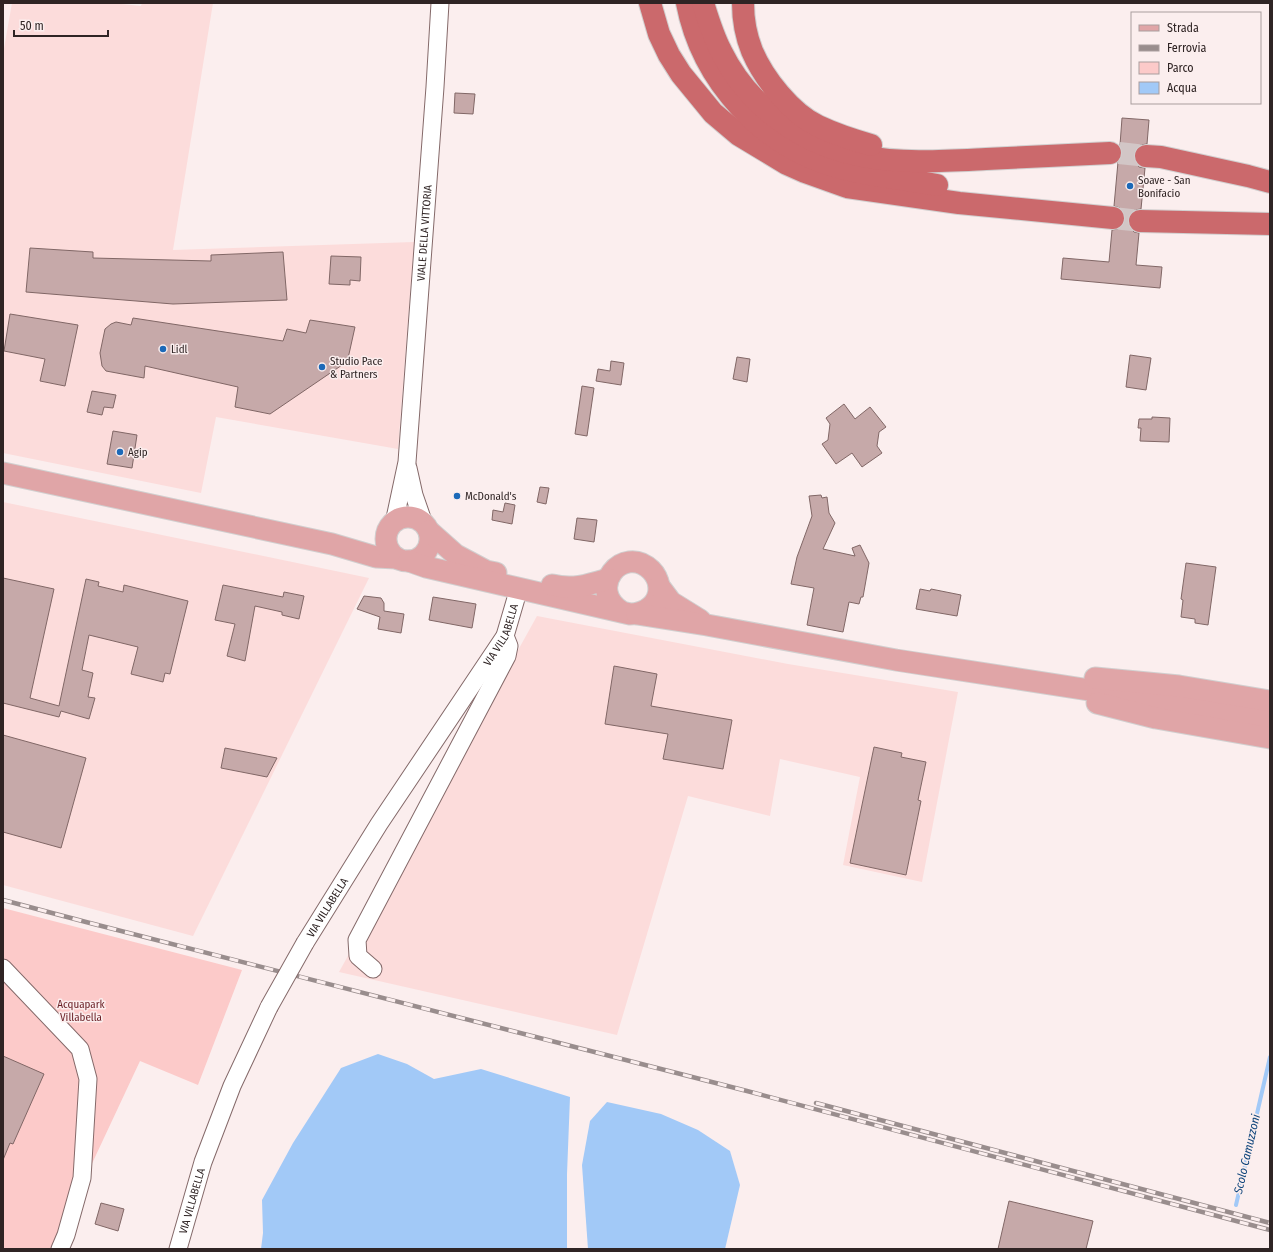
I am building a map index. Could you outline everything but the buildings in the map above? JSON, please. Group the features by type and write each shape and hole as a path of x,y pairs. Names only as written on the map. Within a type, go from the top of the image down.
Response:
{"highway":[{"path":"650,3 659,34 669,55 681,74 713,113 739,135 787,164 847,187 959,203 1113,218"},
{"path":"687,3 692,26 698,42 706,59 724,88 753,120 770,134 792,148 818,160 841,168 936,185 1067,214"},
{"path":"702,3 710,27 721,51 732,71 748,92 776,118 805,137 833,150 862,157 907,161 951,161 1114,153 902,149 873,146 817,126 794,110 778,93 764,74 752,51 745,26 743,3"},
{"path":"1146,156 1168,159 1270,182"},
{"path":"1140,221 1270,224"}],"main road":[{"path":"3,473 332,544 376,557 415,560 425,554 430,543 426,528"},
{"path":"332,544 353,543 365,540 406,518 412,518 418,520 456,555 486,571 562,587 582,587 608,579"},
{"path":"392,526 387,534 386,541 391,553 403,560 426,567 630,613 707,625 896,660 1270,718"},
{"path":"633,562 641,563 653,572 657,578 659,586 656,601 644,612 630,613 616,608 610,602 606,587 612,572 618,566 633,562"},
{"path":"659,586 671,602 707,625"},
{"path":"1004,677 1051,675 1106,679 1179,686 1270,701"},
{"path":"1004,677 1156,718 1270,738"}],"street":[{"name":"VIALE DELLA VITTORIA","path":"392,526 407,462 440,3"},
{"name":"VIALE DELLA VITTORIA","path":"407,462 414,495 426,528"},
{"name":"VIA VILLABELLA","path":"178,1249 203,1162 232,1086 269,1007 305,943 379,824 504,636 518,588"},
{"path":"373,969 358,956 357,940 507,656 509,646 504,636"},
{"path":"3,968 80,1049 88,1079 82,1178 66,1235 60,1249"}],"shaded area":[{"path":"12,3 112,3 141,6 142,3 213,3 173,250 414,242 398,449 216,417 201,493 3,453 3,54"},
{"path":"3,502 369,578 193,936 3,885"},
{"path":"537,616 788,664 958,692 922,882 843,865 860,777 780,759 770,816 688,796 617,1035 339,972"}],"green space":[{"name":"Acquapark Villabella","path":"3,908 242,970 198,1085 140,1061 52,1249 3,1249"}],"water":[{"path":"378,1054 407,1064 434,1079 481,1069 570,1097 567,1174 567,1249 261,1249 263,1233 262,1200 293,1143 341,1068"},
{"path":"607,1102 661,1114 698,1130 730,1151 740,1185 725,1249 588,1249 582,1165 590,1121"}],"waterway":[{"name":"Scolo Camuzzoni","path":"1236,1205 1270,1057"}],"tunnel":[{"path":"1119,153 1146,156"},
{"path":"1113,218 1140,221"}],"railway":[{"path":"3,900 747,1091 1270,1230"},
{"path":"816,1103 1270,1223"}],"place":[{"name":"Soave - San Bonifacio","path":"1130,186"},
{"name":"Lidl","path":"163,349"},
{"name":"Studio Pace & Partners","path":"322,367"},
{"name":"Agip","path":"120,452"},
{"name":"McDonald's","path":"457,496"}]}
